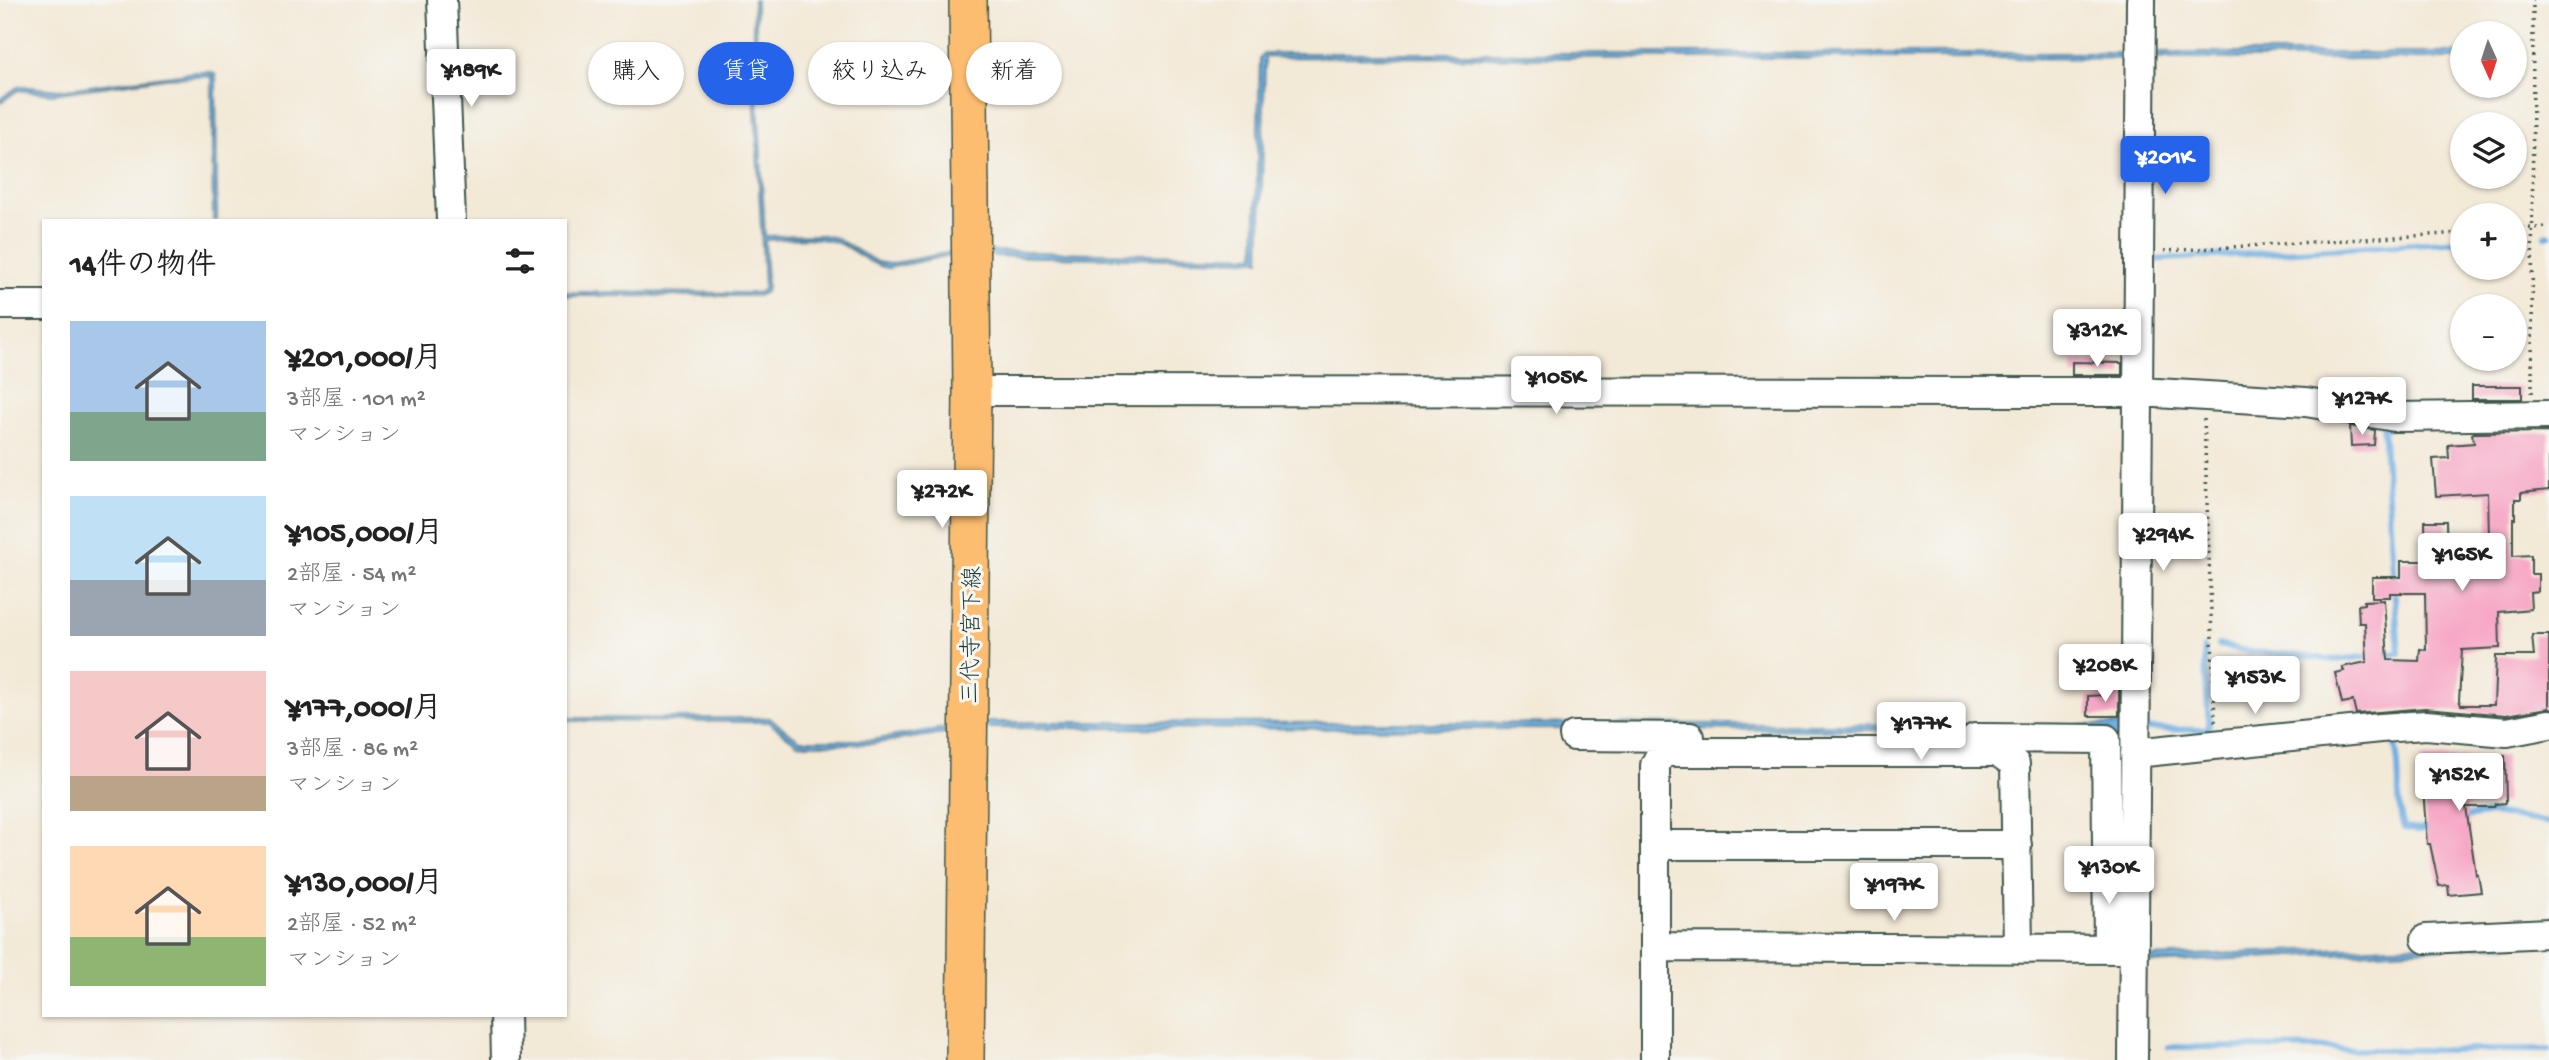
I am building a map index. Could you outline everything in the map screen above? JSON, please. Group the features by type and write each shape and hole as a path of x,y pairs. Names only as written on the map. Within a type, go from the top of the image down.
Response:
{"main road":[{"name":"三代寺宮下線","path":"965,1060 972,391 968,0"}],"street":[{"path":"442,0 451,219"},
{"path":"2121,949 2136,753 2141,0"},
{"path":"0,305 42,305"},
{"path":"972,391 2140,392 2306,402 2395,417 2541,415"},
{"path":"2136,753 2426,725 2507,732 2549,724"},
{"path":"1573,736 2106,739 2121,949 2133,1060"},
{"path":"1655,1060 1655,765 1662,752 1998,752 2015,764 2018,948"},
{"path":"1655,845 2017,845"},
{"path":"2426,939 2549,933"},
{"path":"1655,947 2121,949"},
{"path":"505,1017 506,1060"}],"path":[{"path":"2533,0 2532,228 2541,415"},
{"path":"2527,228 2549,227"},
{"path":"2140,253 2450,234"},
{"path":"2204,396 2216,745"}],"water":[{"path":"753,0 756,0 756,42 753,42"},
{"path":"1264,53 2450,53 2450,59 1265,57 1260,260 988,256 989,251 1255,256 1260,58"},
{"path":"195,72 211,72 216,75 217,219 213,219 212,76 165,78 53,94 18,90 0,103 0,99 19,86 58,90"},
{"path":"755,105 758,105 765,236 822,235 836,238 877,262 889,264 952,252 952,255 888,268 830,241 802,238 765,240 767,288 766,292 758,296 567,296 567,292 754,293 764,288"},
{"path":"567,718 769,718 800,740 872,740 951,727 951,732 871,744 798,744 768,722 567,721"},
{"path":"982,724 2123,725 2122,924 2110,730 982,728"},
{"path":"2549,939 2549,943 2151,963 2152,957"}],"building":[{"path":"2072,362 2122,363 2122,375 2072,375"},
{"path":"2472,386 2522,386 2522,399 2472,399"},
{"path":"2350,426 2375,430 2374,445 2351,446"},
{"path":"2549,432 2549,490 2521,493 2521,499 2515,499 2515,519 2513,518 2513,556 2531,555 2531,574 2538,574 2538,591 2530,592 2531,609 2499,612 2500,648 2462,650 2459,700 2461,705 2494,705 2496,656 2534,656 2532,635 2549,635 2549,708 2506,715 2425,708 2356,714 2353,701 2342,703 2335,673 2344,671 2342,667 2367,662 2365,623 2359,623 2358,605 2364,604 2364,601 2384,600 2388,660 2419,661 2420,649 2426,650 2425,593 2390,593 2390,597 2372,597 2372,577 2401,577 2401,561 2426,561 2425,521 2446,521 2447,559 2483,557 2483,539 2489,539 2488,493 2436,496 2433,459 2449,458 2448,445 2474,443 2474,433"},
{"path":"2119,687 2119,716 2088,716 2088,696 2107,695 2107,688"},
{"path":"2505,756 2506,803 2495,804 2494,807 2466,807 2481,892 2449,895 2448,885 2439,886 2430,844 2427,844 2421,759"}],"waterway":[{"path":"2545,236 2549,235"},
{"path":"2149,264 2149,260 2450,242"},
{"path":"2218,645 2253,652 2335,660 2399,653 2383,427 2388,428"},
{"path":"2144,729 2206,730 2209,726 2204,648"},
{"path":"2392,735 2398,760 2404,828 2418,830 2433,827"},
{"path":"2460,818 2493,813 2549,823"},
{"path":"2169,1047 2549,1050"}]}
